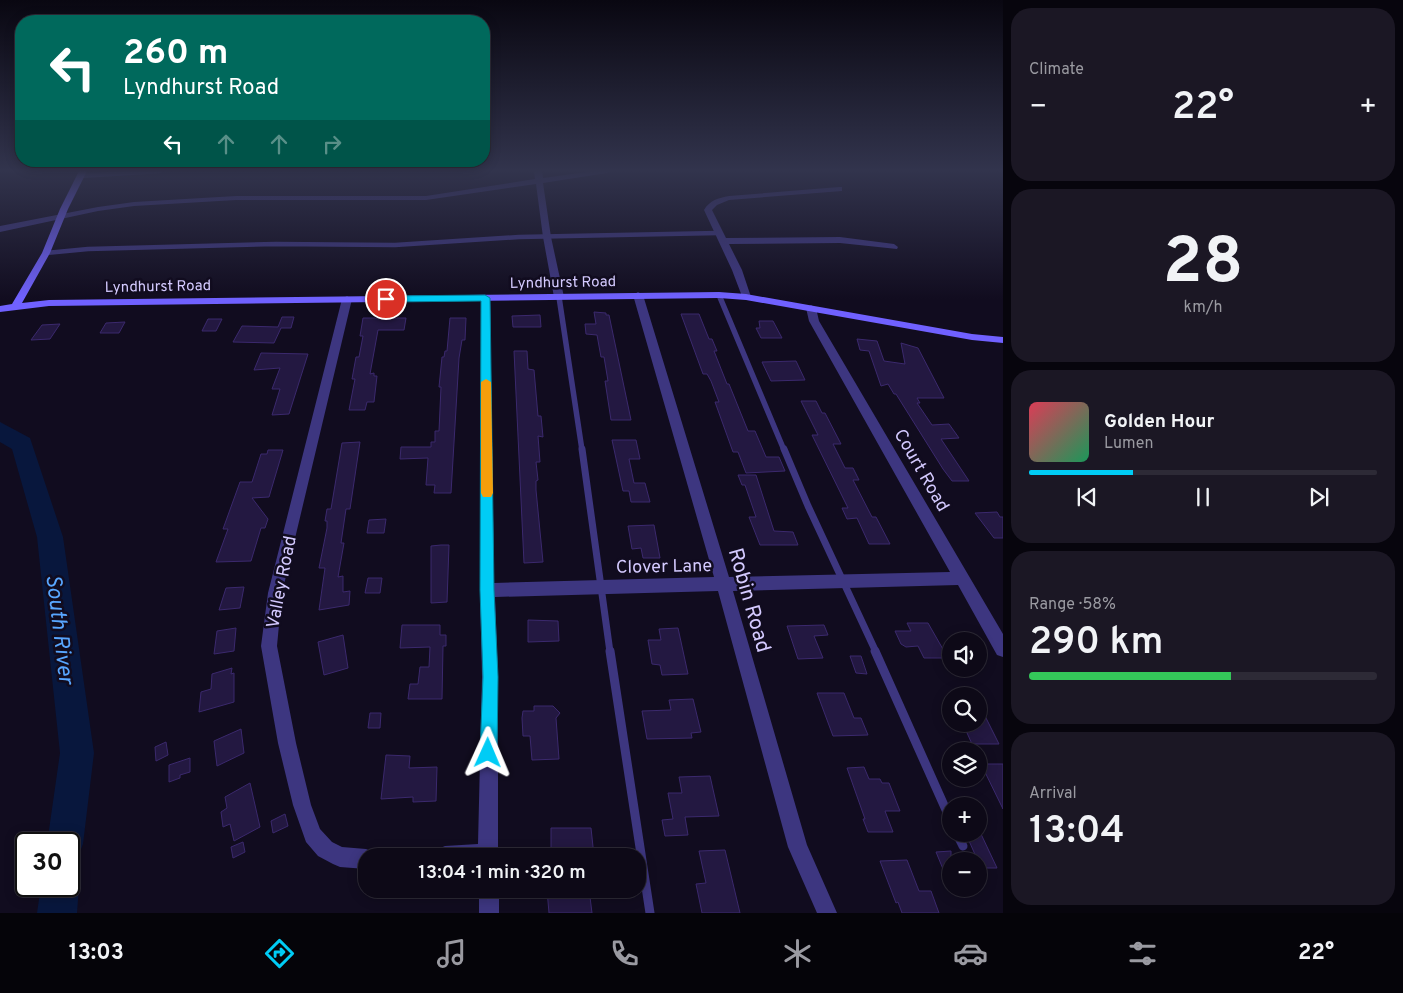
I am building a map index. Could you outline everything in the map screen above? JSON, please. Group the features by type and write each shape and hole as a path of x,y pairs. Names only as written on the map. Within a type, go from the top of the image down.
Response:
{"main road":[{"path":"16,306 46,253 62,214"},
{"name":"Lyndhurst Road","path":"0,309 49,303 719,295 746,297 951,334 1003,340"}],"street":[{"path":"0,229 77,214"},
{"path":"544,214 559,297"},
{"path":"710,214 743,283 746,297"},
{"path":"720,237 840,240 894,248"},
{"name":"Robin Road","path":"638,295 724,584 798,847 827,913"},
{"path":"485,298 487,590 490,677 488,848"},
{"name":"Valley Road","path":"347,299 275,593 269,646 287,743 302,805 313,835 325,849 340,857 358,858"},
{"name":"Court Road","path":"811,308 814,321 1003,649"},
{"name":"Clover Lane","path":"487,590 962,578"},
{"path":"489,898 489,913"}],"lane":[{"path":"46,253 88,249 276,244 395,245 483,238 720,237"},
{"path":"719,295 808,506 844,581 942,801"},
{"path":"559,297 569,353 601,586 650,913"},
{"path":"961,842 963,846"}],"building":[{"path":"594,312 609,315 631,420 611,420 605,381 608,381 604,357 601,357 597,335 586,334 585,324 596,324"},
{"path":"681,314 699,314 709,339 712,339 717,351 714,351 748,431 755,431 766,457 779,457 785,471 746,473 738,452 733,452 715,402 719,402 707,374 703,374"},
{"path":"540,315 541,327 513,327 512,316"},
{"path":"282,317 294,317 291,328 281,328 274,343 233,342 242,326 278,327"},
{"path":"363,318 406,318 404,330 378,330 370,374 374,373 374,376 377,376 374,402 367,402 365,410 349,410 355,379 352,379 356,357 359,357 363,336 360,336"},
{"path":"450,318 466,318 465,340 462,340 459,358 451,493 434,493 435,485 426,485 428,458 400,459 401,447 431,447 431,442 435,442 435,431 439,431 441,387 439,387 442,357 444,357 445,351 447,351"},
{"path":"208,319 222,319 216,331 202,331"},
{"path":"759,321 773,321 782,338 761,338 756,328 760,328"},
{"path":"125,322 119,333 100,333 106,323"},
{"path":"60,324 50,339 31,340 42,325"},
{"path":"857,339 877,341 884,361 905,364 901,343 918,348 944,398 917,398 920,403 917,403 932,425 949,424 959,438 941,439 969,481 952,481 896,394 894,394 888,384 881,386 869,351 860,350"},
{"path":"514,351 527,351 528,369 534,370 538,416 541,416 543,437 538,436 540,462 536,462 538,480 536,481 536,490 543,562 524,563"},
{"path":"261,353 308,354 289,414 272,415 280,389 272,389 280,368 254,370"},
{"path":"796,361 805,380 771,381 762,362"},
{"path":"801,401 816,401 822,413 825,413 841,444 833,444 845,468 853,468 859,480 853,480 872,517 876,517 890,544 869,544 857,518 847,519 842,508 848,508 812,435 818,435"},
{"path":"612,440 636,440 640,459 629,459 634,483 645,483 650,502 631,502 629,491 623,491"},
{"path":"360,442 350,509 346,509 341,543 344,543 338,577 343,576 343,592 350,591 349,605 319,610 325,568 319,568 327,528 327,521 325,521 327,509 331,509 342,443"},
{"path":"268,450 283,450 269,497 252,498 268,519 265,528 261,528 251,561 216,562 228,529 223,529 240,482 252,482 261,454 267,454"},
{"path":"738,475 756,475 774,531 793,532 798,545 760,545 749,517 756,517 745,485 742,485"},
{"path":"997,512 1000,517 1003,517 1003,538 994,538 975,513"},
{"path":"386,519 384,533 367,533 369,520"},
{"path":"654,525 660,558 643,558 641,548 632,549 628,526"},
{"path":"449,545 447,602 431,603 431,546"},
{"path":"368,578 382,578 380,593 365,593"},
{"path":"244,587 240,608 219,610 226,588"},
{"path":"528,620 558,621 559,641 528,642"},
{"path":"907,623 928,623 942,648 942,658 924,658 918,646 906,647 901,644 895,631 911,631"},
{"path":"402,625 440,625 440,635 446,635 446,646 443,646 442,699 408,699 410,684 418,684 420,667 429,667 430,647 400,648"},
{"path":"824,625 828,635 814,636 823,658 798,659 787,626"},
{"path":"236,628 234,651 214,654 217,631"},
{"path":"678,628 688,674 662,675 660,665 652,664 648,640 661,640 659,629"},
{"path":"343,635 348,668 324,675 318,642"},
{"path":"850,656 861,656 867,674 856,673"},
{"path":"232,668 231,674 234,673 234,702 199,712 201,692 211,689 212,674"},
{"path":"817,693 844,693 854,718 861,718 868,735 833,736"},
{"path":"693,699 701,732 691,733 692,738 647,739 642,711 671,710 669,700"},
{"path":"534,706 553,706 560,713 556,718 559,759 532,760 530,736 523,736 522,718 523,711 534,711"},
{"path":"370,713 381,713 380,728 368,728"},
{"path":"987,720 999,744 987,744 987,742 971,742 967,732 987,732"},
{"path":"241,729 244,753 217,766 214,741"},
{"path":"166,742 168,755 156,761 155,747"},
{"path":"386,755 410,756 409,768 437,767 436,801 413,802 413,797 381,799"},
{"path":"190,758 190,772 180,775 180,778 169,782 169,765"},
{"path":"987,764 1003,764 1003,809 987,776"},
{"path":"864,767 869,779 880,779 882,783 889,783 900,811 885,811 893,832 868,832 847,768"},
{"path":"710,776 719,816 685,817 688,835 665,836 662,820 673,819 668,793 682,793 679,777"},
{"path":"250,783 260,827 234,841 230,824 223,827 221,812 227,808 225,797"},
{"path":"285,814 288,826 273,833 271,821"},
{"path":"551,828 591,828 593,848 551,848"},
{"path":"243,842 245,852 233,858 231,847"},
{"path":"970,842 985,842 997,868 987,868 987,852 974,852"},
{"path":"725,850 740,913 702,913 696,884 706,883 699,851"},
{"path":"951,851 942,852 942,867 936,852"},
{"path":"907,860 919,891 931,891 939,913 902,913 898,902 896,903 880,861"},
{"path":"548,898 590,898 592,913 549,913"}],"waterway":[{"name":"South River","path":"0,431 22,444 50,537 77,753 67,832"},
{"name":"South River","path":"57,913 59,897"}],"slow traffic":[{"path":"486,382 487,493"}],"route":[{"path":"386,299 485,298 487,590 490,677 488,753"}]}
